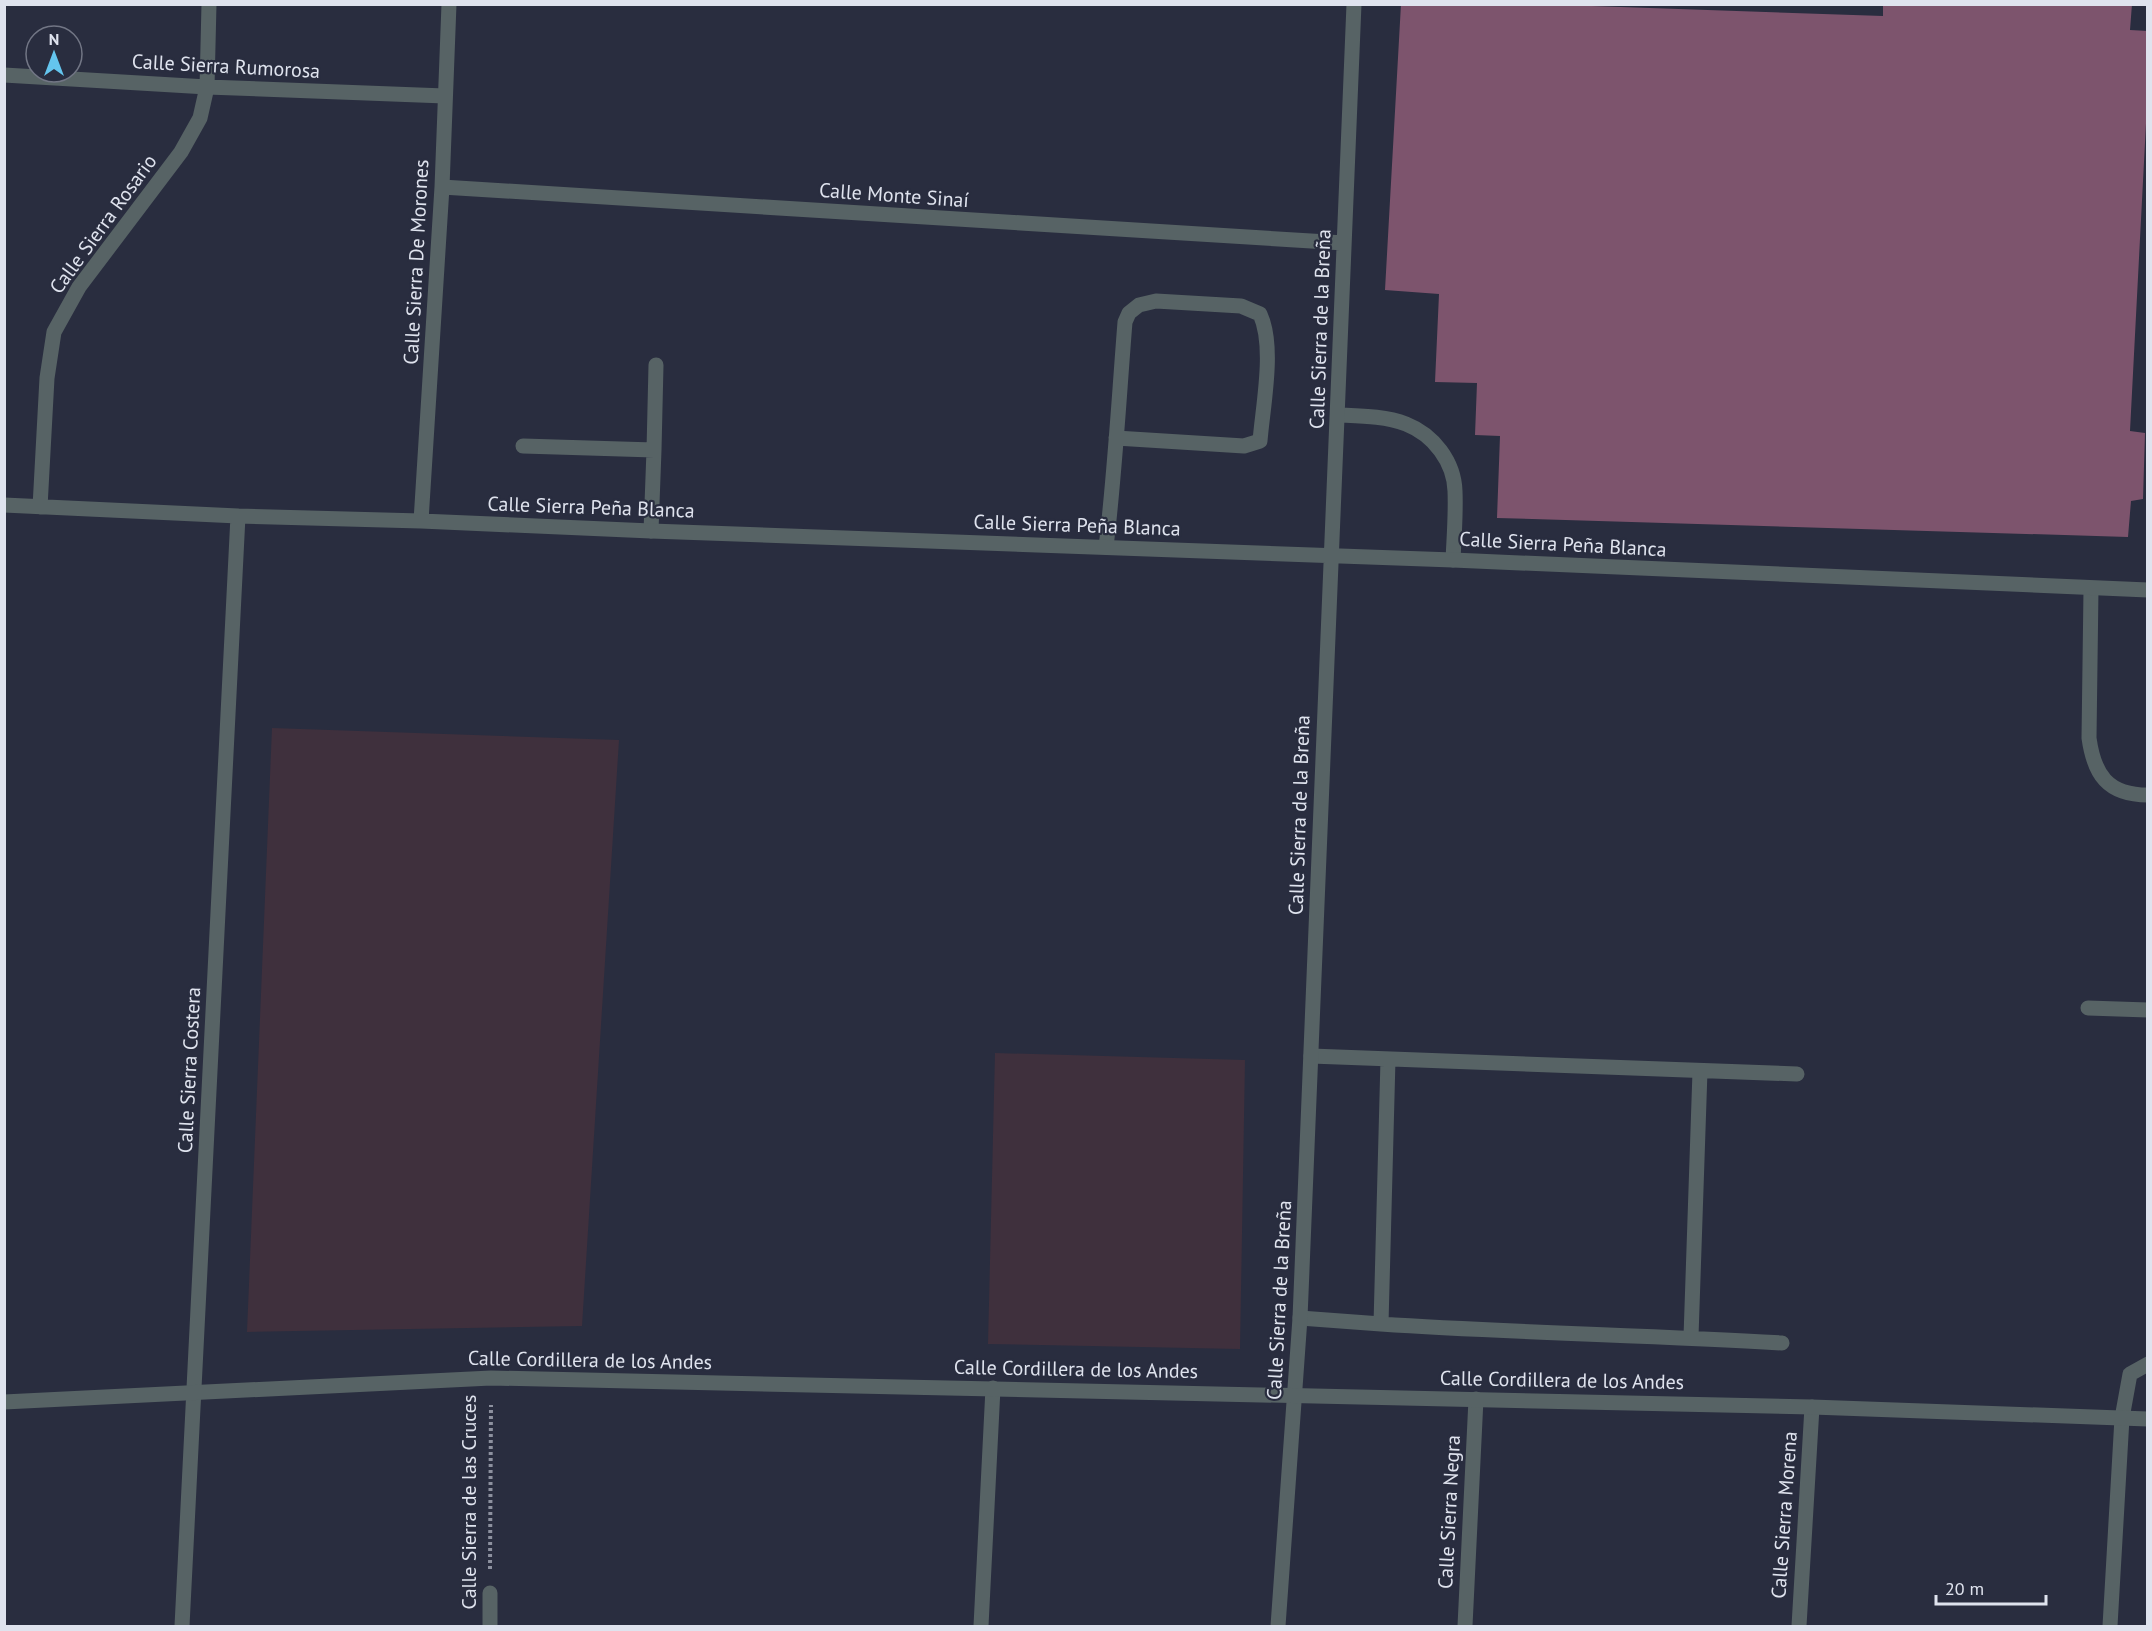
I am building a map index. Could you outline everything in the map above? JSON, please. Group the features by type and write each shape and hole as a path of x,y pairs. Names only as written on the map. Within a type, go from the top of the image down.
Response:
{"street":[{"name":"Calle Sierra Rosario","path":"40,507 47,378 54,332 79,287 181,152 200,118 207,87 209,4"},
{"name":"Calle Sierra De Morones","path":"421,521 442,187 449,4"},
{"name":"Calle Sierra de la Breña","path":"1278,1626 1300,1318 1354,4"},
{"name":"Calle Sierra Rumorosa","path":"4,75 207,87 445,96"},
{"name":"Calle Monte Sinaí","path":"442,187 1344,243"},
{"path":"1106,547 1125,322 1129,312 1139,305 1156,301 1241,306 1260,314 1266,327 1268,345 1260,441 1244,446 1116,438"},
{"path":"651,531 656,365"},
{"path":"1338,415 1383,418 1407,424 1439,448 1451,466 1455,490 1453,560"},
{"path":"523,446 654,450"},
{"name":"Calle Sierra Peña Blanca","path":"4,505 238,516 1453,560 2148,590"},
{"name":"Calle Sierra Costera","path":"182,1626 238,516"},
{"path":"2091,589 2089,738 2092,760 2100,775 2113,786 2135,795 2148,795"},
{"path":"2088,1008 2148,1010"},
{"path":"1311,1056 1797,1074"},
{"path":"1381,1324 1388,1059"},
{"path":"1691,1337 1700,1071"},
{"path":"1300,1318 1484,1331 1691,1337 1782,1343"},
{"path":"2110,1626 2122,1418 2130,1374 2148,1364"},
{"name":"Calle Cordillera de los Andes","path":"4,1402 491,1378 1295,1394 1812,1407 2148,1419"},
{"path":"981,1626 993,1388"},
{"name":"Calle Sierra Negra","path":"1465,1626 1476,1399"},
{"name":"Calle Sierra Morena","path":"1799,1626 1812,1407"},
{"name":"Calle Sierra de las Cruces","path":"490,1593 490,1626"}],"path":[{"name":"Calle Sierra de las Cruces","path":"490,1593 491,1378"}],"shaded area":[{"path":"272,728 619,740 582,1326 247,1332"},
{"path":"995,1053 1245,1060 1240,1349 988,1344"}],"building":[{"path":"1401,4 1534,4 1883,16 1883,4 2132,4 2130,30 2148,31 2148,85 2130,431 2145,433 2143,499 2131,501 2128,537 1497,518 1500,436 1475,435 1477,383 1435,382 1439,294 1385,290"}]}
